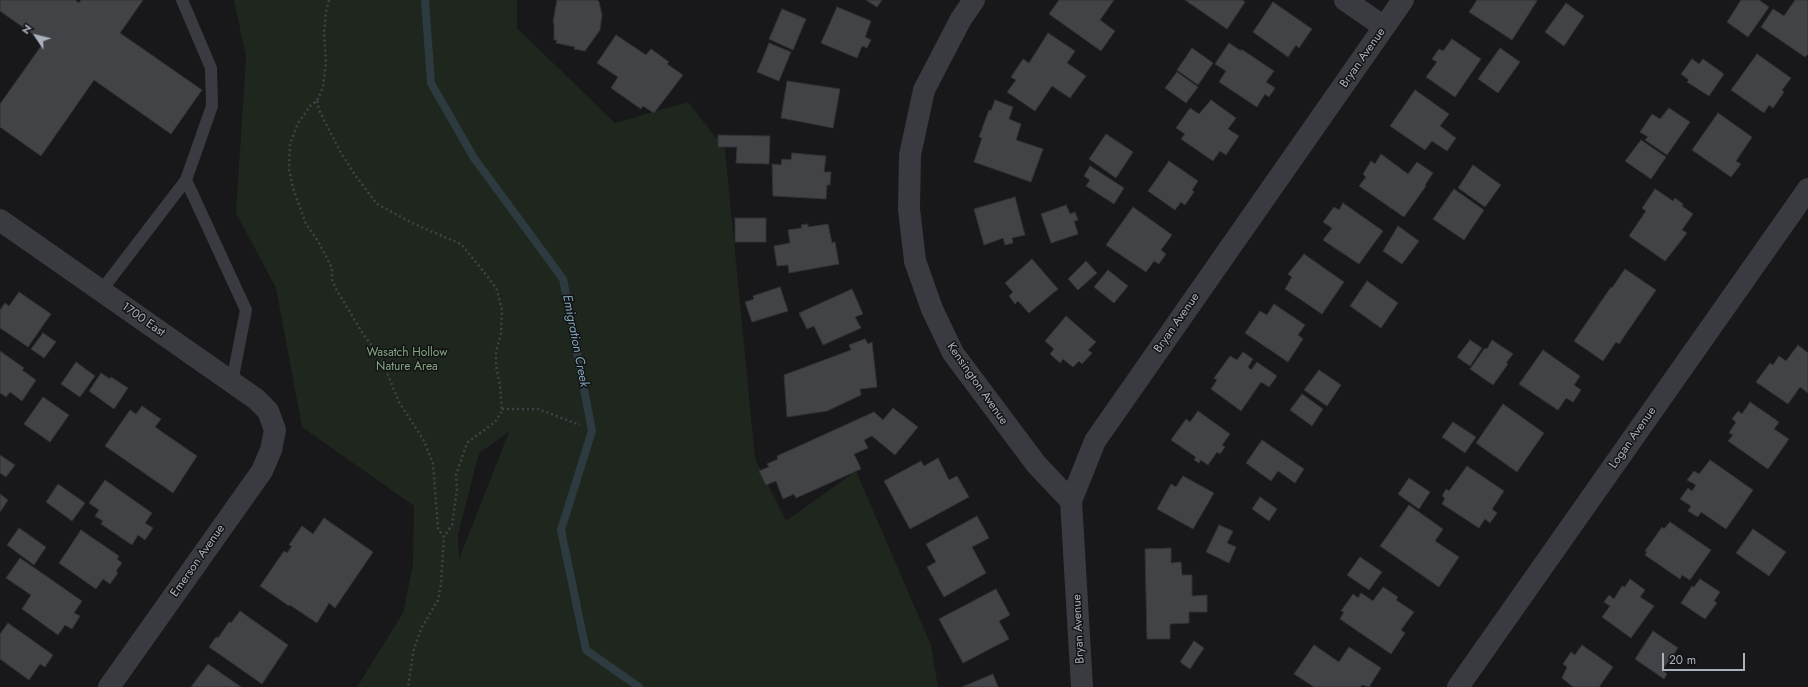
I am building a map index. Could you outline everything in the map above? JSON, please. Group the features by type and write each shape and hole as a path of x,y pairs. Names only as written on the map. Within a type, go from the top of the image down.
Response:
{"street":[{"name":"Kensington Avenue","path":"974,0 961,19 924,90 910,155 909,209 915,261 932,310 953,353 1036,464 1071,501"},
{"path":"1345,0 1384,27"},
{"name":"Bryan Avenue","path":"1082,687 1071,501 1095,441 1403,0"},
{"name":"Logan Avenue","path":"1458,687 1808,189"},
{"name":"1700 East","path":"0,220 256,399 268,411 275,430"},
{"name":"Emerson Avenue","path":"109,687 262,471 272,450 275,430"}],"lane":[{"path":"101,291 186,180 212,106 211,68 182,0"},
{"path":"186,180 246,310 232,382"}],"path":[{"path":"329,0 324,33 326,62 323,87 317,101 311,105 298,123 290,144 289,169 293,188 306,224 318,241 332,268 332,279 336,289 363,334 381,358 399,402 424,441 433,464 438,529 444,537"},
{"path":"317,101 319,110 340,151 355,175 377,204 414,224 461,244 497,290 502,310 501,333 496,352 496,366 500,385 502,409 495,422 467,443 456,475 457,490 452,525 444,537 444,562 438,600 422,627 414,648 408,687"},
{"path":"502,409 538,409 580,425"}],"green space":[{"name":"Wasatch Hollow Nature Area","path":"234,0 517,0 517,28 615,123 688,102 725,149 755,458 786,521 856,471 931,645 938,687 357,687 403,613 413,564 414,506 302,427 276,288 236,213 246,57","holes":["509,432 459,559 458,535 479,453"]}],"building":[{"path":"0,0 75,0 79,3 81,0 143,0 120,33 202,90 171,134 94,80 41,156 0,127 0,104 44,42 0,11"},
{"path":"557,0 597,0 599,2 602,15 600,30 585,51 556,43 557,40 554,40 553,22"},
{"path":"866,0 882,0 877,7"},
{"path":"1059,0 1114,0 1100,20 1115,31 1101,51 1049,14"},
{"path":"1185,0 1242,0 1245,2 1227,29"},
{"path":"1477,0 1537,1 1512,40 1469,12"},
{"path":"1741,0 1759,0 1769,7 1748,37 1727,22"},
{"path":"1795,0 1808,0 1808,54 1805,57 1761,27 1773,9 1784,16"},
{"path":"1273,2 1312,29 1299,48 1296,45 1288,57 1253,32"},
{"path":"1566,3 1584,16 1564,46 1545,32"},
{"path":"837,7 871,21 865,37 871,40 867,48 862,46 857,58 821,43"},
{"path":"782,9 806,19 793,50 769,39"},
{"path":"1048,33 1075,51 1067,63 1086,76 1070,98 1052,86 1035,111 1007,92 1016,80 1011,77 1023,59 1029,63"},
{"path":"616,35 646,55 651,49 669,62 667,64 683,75 654,113 643,106 641,109 611,88 618,77 597,63"},
{"path":"1452,39 1481,59 1455,97 1426,77 1437,62 1432,59 1439,49 1443,51"},
{"path":"769,43 791,52 779,81 757,72"},
{"path":"1229,43 1241,51 1241,49 1274,71 1266,82 1275,88 1269,97 1265,94 1257,107 1219,82 1226,71 1215,64"},
{"path":"1192,48 1213,63 1198,85 1177,70"},
{"path":"1500,48 1520,62 1498,93 1478,79"},
{"path":"1757,54 1791,78 1782,90 1784,92 1773,108 1769,105 1764,113 1731,90"},
{"path":"1692,59 1699,64 1703,59 1724,74 1709,96 1687,82 1689,80 1681,74"},
{"path":"1177,72 1198,87 1186,103 1165,88"},
{"path":"787,81 840,89 833,128 781,118"},
{"path":"1415,90 1449,114 1440,126 1456,138 1447,151 1432,141 1425,150 1390,126"},
{"path":"995,100 1013,107 1009,119 1021,124 1016,140 1043,149 1031,182 974,162 982,138 979,137 989,110 991,111"},
{"path":"1211,100 1236,118 1228,129 1239,136 1226,155 1220,151 1213,161 1181,139 1185,134 1176,128 1190,108 1199,114"},
{"path":"1669,108 1690,122 1667,155 1645,140 1648,137 1640,132 1652,114 1660,119"},
{"path":"1718,113 1752,137 1736,161 1741,164 1731,177 1692,150"},
{"path":"1106,134 1133,152 1116,178 1089,159"},
{"path":"718,135 770,136 769,164 736,163 737,147 718,147"},
{"path":"1641,140 1666,157 1651,179 1625,161"},
{"path":"792,153 826,156 824,172 831,172 830,185 827,185 826,199 773,196 772,164 781,165 782,159 791,160"},
{"path":"1381,154 1408,174 1417,162 1433,173 1425,185 1426,186 1404,217 1359,186 1366,177 1363,174 1371,161 1375,164"},
{"path":"1169,161 1198,181 1192,190 1194,192 1185,205 1181,202 1175,210 1148,191"},
{"path":"1473,165 1501,185 1485,207 1458,188"},
{"path":"1090,166 1124,188 1114,204 1086,186 1090,180 1084,176"},
{"path":"1454,189 1484,210 1464,240 1433,219"},
{"path":"1655,189 1673,201 1675,198 1683,204 1682,206 1693,214 1682,230 1687,233 1665,261 1629,236 1646,211 1642,208"},
{"path":"1015,197 1025,235 1012,238 1013,243 1005,245 1003,238 984,245 974,209"},
{"path":"1343,203 1383,231 1359,264 1323,240 1332,228 1323,222 1334,207 1339,210"},
{"path":"1066,205 1070,214 1075,212 1078,220 1074,221 1078,234 1051,243 1041,214"},
{"path":"1133,207 1172,235 1161,250 1166,254 1159,264 1154,261 1146,272 1106,245"},
{"path":"735,218 766,218 766,242 735,242"},
{"path":"808,224 808,227 828,224 832,243 835,242 839,264 789,273 788,265 777,266 774,246 790,243 788,230 802,228 801,225"},
{"path":"1398,226 1419,241 1402,264 1383,251"},
{"path":"1304,254 1344,282 1322,314 1285,289 1292,277 1288,274"},
{"path":"1032,259 1058,289 1029,313 1018,301 1015,304 1009,296 1013,292 1005,283"},
{"path":"1086,261 1097,273 1078,290 1068,279"},
{"path":"1625,269 1656,290 1619,344 1616,342 1603,361 1574,341"},
{"path":"1108,270 1128,286 1114,303 1094,287"},
{"path":"1367,281 1398,303 1381,328 1350,306"},
{"path":"780,287 788,311 752,322 745,302 754,299 753,296"},
{"path":"852,289 863,314 855,317 861,328 823,345 814,326 807,329 799,313"},
{"path":"19,292 51,314 28,347 0,328 0,310 5,303 9,306"},
{"path":"1274,304 1305,325 1298,335 1303,339 1288,362 1245,333 1260,311 1267,315"},
{"path":"1066,316 1096,342 1088,350 1092,353 1082,364 1079,361 1073,367 1063,359 1060,363 1050,354 1054,349 1045,341"},
{"path":"43,333 56,342 44,358 31,349"},
{"path":"865,339 868,344 872,342 877,387 860,389 861,395 827,411 787,417 784,375 851,350 849,345"},
{"path":"1470,340 1482,348 1470,366 1457,357"},
{"path":"1492,340 1513,354 1506,363 1508,364 1493,385 1470,369 1485,348 1487,349"},
{"path":"1798,345 1808,353 1808,393 1800,387 1788,404 1756,382 1770,363 1773,365 1779,356 1786,361"},
{"path":"1543,350 1580,376 1574,385 1581,390 1573,402 1566,398 1558,410 1519,384"},
{"path":"0,351 24,368 22,370 36,380 22,401 10,392 6,397 0,393"},
{"path":"1243,352 1253,359 1248,367 1251,370 1257,362 1277,376 1269,387 1261,382 1241,411 1211,389 1217,380 1214,378 1230,356 1237,360"},
{"path":"76,362 95,376 80,397 61,384"},
{"path":"1319,370 1341,385 1327,406 1304,390"},
{"path":"101,373 110,379 111,377 128,388 114,409 89,391"},
{"path":"1302,394 1323,409 1312,426 1290,410"},
{"path":"43,397 69,415 50,442 24,424"},
{"path":"1750,402 1779,422 1774,429 1789,439 1768,469 1728,441 1733,435 1729,433 1736,422 1732,419 1738,411 1742,414"},
{"path":"1503,404 1544,433 1517,472 1476,443"},
{"path":"142,406 161,419 155,427 197,456 173,493 105,446 130,410 136,414"},
{"path":"893,408 918,427 895,455 872,436 864,440 868,448 854,454 861,469 796,498 794,494 783,499 776,481 766,485 759,471 769,467 767,464 778,459 777,456 874,412 883,420"},
{"path":"1198,411 1230,434 1222,445 1225,447 1220,454 1217,452 1208,465 1201,460 1199,463 1194,460 1196,457 1171,440 1186,419 1190,422"},
{"path":"1453,422 1476,437 1465,453 1442,437"},
{"path":"1262,440 1304,469 1295,483 1278,471 1271,481 1246,463"},
{"path":"0,455 15,465 6,477 0,473"},
{"path":"938,458 949,480 957,476 969,497 910,529 884,481 921,461 924,466"},
{"path":"1710,460 1753,490 1726,529 1701,512 1698,517 1688,511 1691,506 1680,499 1688,488 1692,491 1696,485 1687,480 1694,471 1699,474"},
{"path":"1467,466 1504,491 1492,509 1497,513 1490,523 1485,519 1479,528 1442,504 1445,498 1442,496 1446,489 1449,491"},
{"path":"1183,476 1214,493 1193,529 1157,509 1171,484 1176,487"},
{"path":"1409,478 1430,492 1419,509 1398,494"},
{"path":"105,480 152,513 145,523 153,528 145,540 138,535 132,545 101,524 103,521 95,516 99,510 89,503"},
{"path":"58,484 85,503 72,521 46,502"},
{"path":"0,494 8,500 0,512"},
{"path":"1260,497 1277,509 1269,521 1252,509"},
{"path":"1409,505 1443,529 1435,541 1459,557 1439,587 1380,546"},
{"path":"977,516 989,538 972,547 986,573 944,597 927,567 936,562 926,544"},
{"path":"324,518 373,552 335,608 329,603 317,623 260,586 284,551 287,553 292,546 289,545 302,526 313,534"},
{"path":"1670,522 1711,550 1690,580 1682,575 1680,579 1645,555 1647,552 1645,551 1662,527 1664,529"},
{"path":"1219,525 1233,531 1227,543 1236,547 1229,563 1206,552"},
{"path":"19,528 46,547 34,565 7,545"},
{"path":"1753,529 1786,552 1769,576 1736,553"},
{"path":"81,530 119,556 117,559 122,563 116,571 118,573 110,584 103,579 96,589 59,563"},
{"path":"1171,548 1171,563 1181,562 1182,575 1192,575 1192,596 1207,595 1207,612 1189,612 1189,623 1170,624 1170,639 1147,639 1145,549"},
{"path":"1360,557 1382,572 1369,590 1347,575"},
{"path":"20,558 82,601 74,613 80,616 72,629 65,625 58,635 22,609 31,595 6,578"},
{"path":"1630,579 1645,590 1640,597 1654,606 1631,638 1602,617 1610,606 1604,602 1609,595 1614,599 1622,586 1625,587"},
{"path":"1700,579 1720,592 1714,601 1717,603 1705,619 1681,603 1692,586 1694,587"},
{"path":"1383,587 1398,597 1396,600 1414,612 1401,630 1405,633 1391,654 1340,619 1344,612 1341,611 1353,594 1358,598 1361,593 1373,601"},
{"path":"996,589 1010,615 999,621 1009,639 963,663 939,619"},
{"path":"240,611 288,645 262,684 209,647 216,637 218,638 229,622 231,623"},
{"path":"8,623 53,655 45,667 40,664 29,680 0,659 0,634"},
{"path":"1653,631 1678,648 1662,670 1667,674 1664,679 1635,659"},
{"path":"1194,641 1204,648 1190,669 1180,662"},
{"path":"1314,645 1339,662 1349,647 1381,668 1369,687 1362,685 1360,687 1314,687 1294,674"},
{"path":"1582,645 1613,667 1599,687 1573,687 1562,678 1567,667 1563,664 1571,652 1575,655"},
{"path":"208,664 241,687 191,687"},
{"path":"993,674 998,687 962,687"}],"waterway":[{"name":"Emigration Creek","path":"425,0 431,83 474,158 563,279 592,431 561,530 586,650 639,687"}]}
